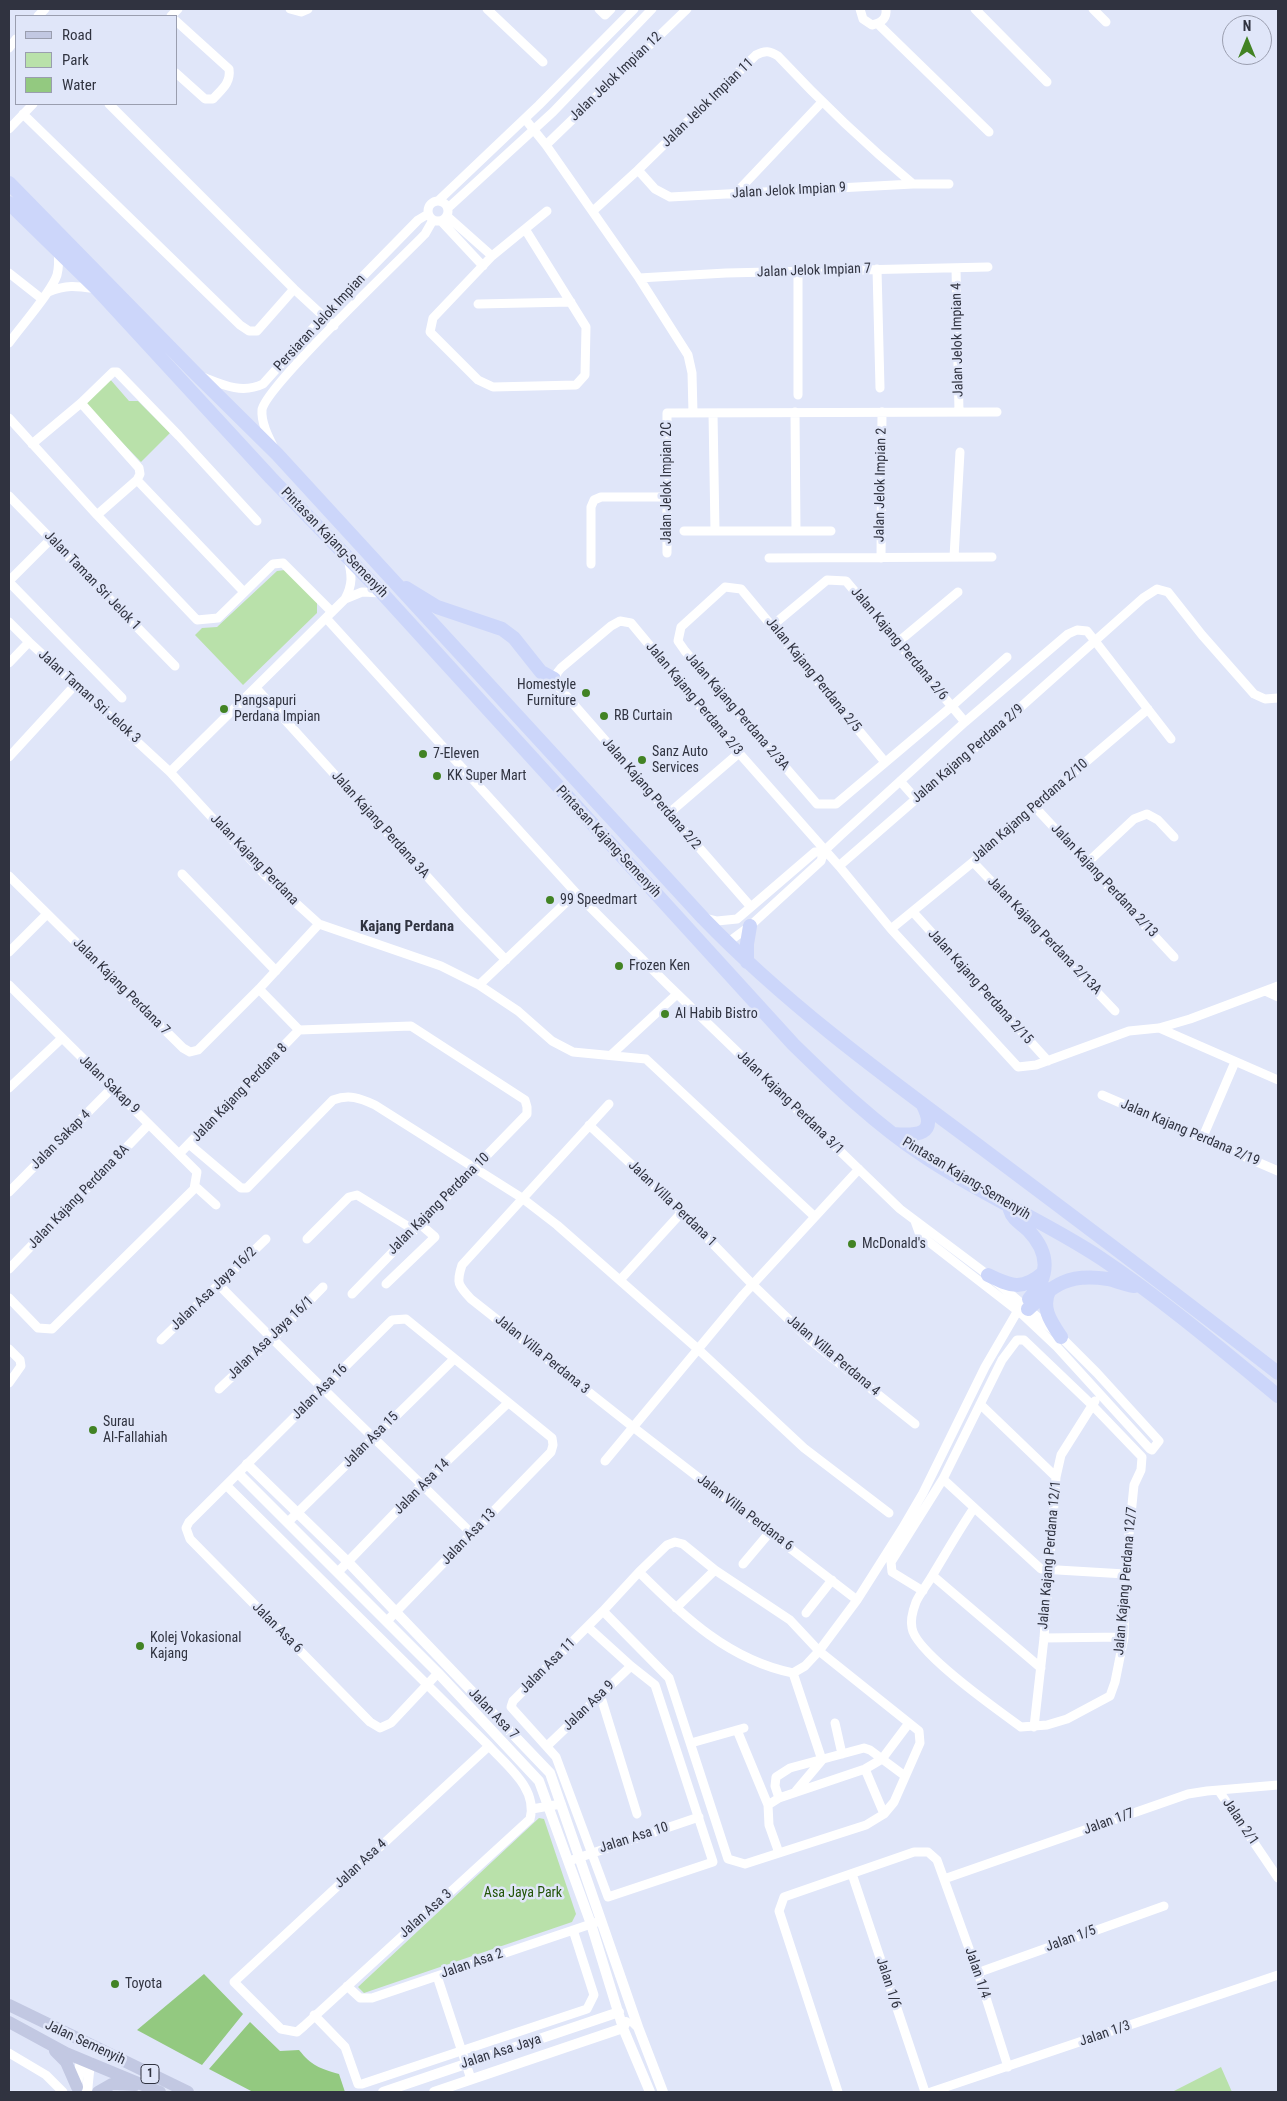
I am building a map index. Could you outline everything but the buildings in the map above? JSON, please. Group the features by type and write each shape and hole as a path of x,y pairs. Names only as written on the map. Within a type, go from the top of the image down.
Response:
{"highway":[{"name":"Pintasan Kajang-Semenyih","path":"10,183 196,374 277,454 703,918 747,962 819,1024 924,1105 1135,1262 1278,1373"},
{"name":"Pintasan Kajang-Semenyih","path":"9,203 97,289 271,478 382,593 793,1044 832,1082 893,1134 925,1157 1069,1239 1140,1286 1278,1396"},
{"path":"396,583 437,607 502,629 514,638 541,672 554,680"},
{"path":"747,962 746,944 750,926"},
{"path":"893,1134 912,1135 924,1132 928,1127 928,1114 924,1105"},
{"path":"1010,1207 1014,1218 1027,1229 1040,1245 1044,1260 1043,1273 1038,1289 1023,1310"},
{"path":"988,1275 1007,1284 1020,1286 1033,1282 1043,1273"},
{"path":"1023,1310 1051,1288 1069,1280 1086,1278 1140,1286"},
{"path":"1051,1288 1046,1298 1046,1310 1050,1321 1061,1337"}],"main road":[{"name":"Jalan Semenyih","path":"9,2005 188,2092"},
{"name":"Jalan Semenyih","path":"9,2022 41,2040 155,2090"},
{"path":"78,2039 87,2059 111,2055"},
{"path":"41,2040 66,2062 80,2090"},
{"path":"98,2092 105,2087 118,2084 155,2090"}],"street":[{"path":"290,9 301,12 308,9"},
{"path":"487,9 543,62"},
{"path":"492,256 428,206 438,200 525,118 634,9"},
{"name":"Persiaran Jelok Impian","path":"277,454 264,423 262,410 266,400 334,326 426,234 439,216 591,73 652,9"},
{"name":"Jalan Jelok Impian 12","path":"546,145 687,9"},
{"path":"860,9 860,15 867,23 878,24 989,132"},
{"path":"878,24 886,16 886,9"},
{"path":"975,9 1047,82"},
{"path":"1093,9 1106,22"},
{"path":"178,23 229,69 230,76 228,82 213,99 205,99 178,75"},
{"name":"Jalan Jelok Impian 11","path":"593,211 756,55 763,51 771,52 778,56 864,142 913,184"},
{"path":"734,195 822,102"},
{"path":"9,130 32,105"},
{"path":"110,105 294,289 334,326"},
{"path":"23,114 240,325 249,331 258,331 294,289"},
{"path":"525,118 639,278 688,356 692,373 693,413 997,412"},
{"name":"Jalan Jelok Impian 9","path":"638,170 655,189 670,197 913,184 949,184"},
{"path":"438,200 439,216 483,266"},
{"path":"525,229 586,327 585,375 576,385 492,386 478,380 430,332 433,318 492,256 525,229 547,211"},
{"name":"Persiaran Jelok Impian","path":"196,374 235,389 255,388 263,384 324,317 418,220 439,216"},
{"path":"9,343 45,295 56,276 59,264 58,250"},
{"name":"Jalan Jelok Impian 7","path":"639,278 988,267"},
{"name":"Jalan Jelok Impian 4","path":"956,268 959,412"},
{"path":"877,269 880,388"},
{"path":"798,272 798,395"},
{"path":"9,273 45,295"},
{"path":"45,295 63,286 97,289"},
{"path":"478,304 571,302"},
{"path":"32,444 81,403 113,372 117,372 180,436 257,520"},
{"path":"81,403 140,468 137,480 97,515"},
{"path":"795,412 796,531"},
{"name":"Jalan Jelok Impian 2","path":"881,558 882,412"},
{"name":"Jalan Jelok Impian 2C","path":"667,553 667,413 693,413"},
{"path":"713,413 715,531"},
{"path":"9,418 97,515 197,620 218,618 244,592 137,480"},
{"path":"954,558 960,452"},
{"name":"Jalan Taman Sri Jelok 1","path":"9,496 176,666"},
{"path":"591,564 591,507 594,500 601,497 667,497"},
{"path":"684,531 831,531"},
{"path":"9,581 51,539"},
{"path":"170,772 345,599 351,588 352,580 347,557"},
{"path":"769,558 992,557"},
{"name":"Jalan Kajang Perdana 3/1","path":"244,592 273,564 283,563 576,894 677,994 900,1209 915,1221"},
{"name":"Jalan Kajang Perdana 2/6","path":"773,625 827,580 846,581 965,722"},
{"name":"Jalan Taman Sri Jelok 3","path":"9,581 122,698"},
{"name":"Jalan Kajang Perdana 2/3A","path":"741,589 725,587 681,627 678,641 817,804 836,804 884,762"},
{"name":"Jalan Kajang Perdana 2/9","path":"839,866 1143,598 1157,588 1168,592 1202,636 1254,694 1264,699 1278,698"},
{"name":"Jalan Kajang Perdana 2/5","path":"741,589 773,625 884,762"},
{"path":"345,599 362,592 382,593"},
{"path":"897,643 958,592"},
{"name":"Jalan Kajang Perdana 2/3","path":"554,680 561,668 611,626 620,621 631,623 739,753 839,866 891,929 1018,1067 1036,1065 1048,1061"},
{"name":"Jalan Taman Sri Jelok 3","path":"9,622 28,642 170,772"},
{"path":"727,943 750,926 821,861 824,851 965,722 1068,634 1077,630 1086,631 1171,739"},
{"path":"9,663 28,642"},
{"path":"884,762 951,707 1007,657"},
{"name":"Jalan Kajang Perdana 2/2","path":"554,680 668,814 751,907"},
{"path":"9,757 76,684"},
{"name":"Jalan Kajang Perdana 3A","path":"256,688 463,916 506,960"},
{"name":"Jalan Kajang Perdana 2/10","path":"891,929 973,862 1034,806 1148,709"},
{"path":"668,814 739,753"},
{"name":"Jalan Kajang Perdana","path":"170,772 265,875 319,924 441,966 479,985 518,1011 552,1041 573,1052 646,1059 814,1216"},
{"path":"900,781 916,800"},
{"name":"Jalan Kajang Perdana 2/13","path":"1034,806 1174,957"},
{"path":"1087,863 1134,819 1147,814 1158,820 1174,837"},
{"path":"703,918 717,921 737,919 815,852 824,851"},
{"name":"Jalan Kajang Perdana 2/13A","path":"973,862 1115,1011"},
{"path":"182,874 276,972"},
{"name":"Jalan Kajang Perdana 7","path":"9,876 183,1048 190,1052 198,1050 259,989"},
{"path":"479,985 576,894"},
{"name":"Jalan Kajang Perdana 2/15","path":"913,912 1048,1061"},
{"path":"9,952 47,914"},
{"path":"299,1030 259,989 319,924"},
{"name":"Jalan Sakap 9","path":"9,985 61,1039 197,1172 194,1187"},
{"path":"1048,1061 1129,1032 1158,1028 1190,1019 1278,986"},
{"path":"1264,991 1278,997"},
{"path":"611,1055 677,994"},
{"name":"Jalan Kajang Perdana 10","path":"299,1030 411,1026 525,1100 528,1107 527,1114 352,1294"},
{"path":"1158,1028 1278,1080"},
{"name":"Jalan Kajang Perdana 8","path":"179,1154 299,1030"},
{"path":"9,1088 61,1039"},
{"path":"1202,1139 1235,1062"},
{"name":"Jalan Sakap 4","path":"9,1192 112,1088"},
{"name":"Jalan Kajang Perdana 2/19","path":"1102,1095 1278,1171"},
{"path":"189,1144 241,1188 248,1188 333,1100 342,1097 358,1097 375,1105 522,1198 620,1280 699,1350 804,1448 889,1514"},
{"path":"522,1198 609,1104"},
{"name":"Jalan Kajang Perdana 8A","path":"9,1269 149,1124"},
{"name":"Jalan Villa Perdana 1","path":"589,1125 682,1212 753,1286"},
{"path":"605,1461 753,1286 814,1216 859,1169"},
{"path":"9,1298 38,1328 52,1329 194,1187 216,1205"},
{"path":"307,1239 349,1197 357,1196 435,1237 386,1284"},
{"name":"Jalan Villa Perdana 3","path":"522,1198 462,1265 458,1278 461,1289 633,1427"},
{"path":"620,1280 682,1212"},
{"path":"915,1221 920,1235 1023,1310 1061,1337 1098,1373 1159,1441 1152,1450 1023,1310 988,1275 915,1221"},
{"name":"Jalan Asa Jaya 16/2","path":"161,1340 266,1239"},
{"path":"219,1285 322,1389 374,1437 472,1534"},
{"name":"Jalan Villa Perdana 4","path":"753,1286 810,1340 915,1424"},
{"name":"Jalan Asa Jaya 16/1","path":"219,1389 272,1339 322,1287"},
{"path":"639,1572 676,1608 718,1642 740,1655 770,1668 793,1673 805,1666 819,1652 857,1600 923,1492 985,1367 1011,1324 1023,1310"},
{"name":"Jalan Asa 16","path":"189,1522 392,1320 406,1319 454,1359"},
{"path":"923,1591 892,1572 891,1562 943,1479 1002,1360 1017,1340 1024,1340 1092,1405"},
{"path":"9,1349 20,1360 21,1366 9,1383"},
{"path":"454,1359 508,1403"},
{"name":"Jalan Asa 15","path":"288,1522 454,1359"},
{"path":"1098,1373 1102,1381 1101,1395"},
{"path":"1101,1395 1111,1394 1121,1399"},
{"name":"Jalan Kajang Perdana 12/1","path":"1034,1727 1044,1638 1056,1477 1061,1455 1092,1405 1101,1395"},
{"name":"Jalan Asa 13","path":"387,1621 551,1452 552,1438 508,1403"},
{"name":"Jalan Asa 14","path":"338,1572 422,1485 508,1403"},
{"path":"980,1404 1056,1477"},
{"name":"Jalan Kajang Perdana 12/7","path":"1034,1727 1067,1719 1110,1696 1115,1682 1124,1637 1125,1574 1134,1484 1141,1470 1142,1457 1092,1405"},
{"name":"Jalan Villa Perdana 6","path":"633,1427 857,1600"},
{"name":"Jalan Asa 7","path":"247,1464 348,1562 550,1773 638,2027 663,2092"},
{"name":"Jalan Asa 7","path":"239,1474 438,1673 539,1781 623,2015"},
{"path":"943,1479 1041,1569 1125,1574"},
{"name":"Jalan Asa 7","path":"227,1486 489,1746 525,1786 532,1809"},
{"path":"974,1508 917,1601 912,1616 914,1639 980,1696 1022,1727 1034,1727"},
{"name":"Jalan Asa 6","path":"189,1522 186,1528 190,1539 370,1722 380,1728 391,1723 427,1685"},
{"path":"743,1564 770,1532"},
{"name":"Jalan Asa 11","path":"548,1746 511,1707 513,1700 667,1545 675,1542 683,1544 715,1570"},
{"path":"603,1611 669,1678 728,1859 745,1864 866,1825 884,1814 894,1802 905,1776 920,1737 919,1731 819,1652 790,1620 715,1570 676,1608"},
{"path":"933,1576 1041,1668"},
{"path":"806,1613 832,1580"},
{"path":"548,1746 556,1757 608,1898 713,1862 654,1685 588,1626"},
{"path":"1044,1638 1124,1637"},
{"name":"Jalan Asa 9","path":"548,1746 631,1666"},
{"path":"427,1685 438,1673"},
{"path":"793,1673 822,1760"},
{"path":"600,1694 637,1814"},
{"path":"489,1726 498,1718"},
{"path":"835,1723 842,1754"},
{"path":"768,1805 779,1798 865,1769 882,1759 909,1723"},
{"path":"691,1743 741,1729 768,1805 769,1825 779,1853"},
{"name":"Jalan Asa 4","path":"297,2032 282,2029 234,1982 489,1746"},
{"path":"779,1798 775,1786 776,1777 790,1768 857,1749 864,1748 870,1750 905,1776"},
{"path":"681,1764 696,1758"},
{"path":"796,1792 822,1760"},
{"path":"865,1769 884,1814"},
{"name":"Jalan 1/7","path":"944,1879 1188,1794 1207,1790 1278,1785"},
{"name":"Jalan 2/1","path":"1220,1790 1278,1878"},
{"path":"532,1809 561,1804"},
{"name":"Jalan Asa 3","path":"297,2032 530,1819 532,1809"},
{"name":"Jalan Asa 10","path":"569,1861 592,1851 699,1817"},
{"name":"Jalan 1/4","path":"852,1874 914,1852 928,1852 937,1860 1008,2067"},
{"path":"838,2092 779,1911 784,1897 852,1874"},
{"name":"Jalan 1/6","path":"852,1874 925,2092"},
{"name":"Jalan 1/5","path":"977,1973 1164,1906"},
{"name":"Jalan Asa 2","path":"347,1986 360,1998 366,1999 602,1921"},
{"path":"314,2015 345,2047 358,2084 462,2052 587,2010 594,1995 572,1930"},
{"name":"Jalan 1/3","path":"931,2092 1278,1975"},
{"path":"437,1976 471,2079"},
{"path":"630,2004 623,2015 624,2028 650,2092"},
{"path":"623,2015 638,2027"},
{"name":"Jalan Asa Jaya","path":"383,2092 465,2063 623,2015"},
{"name":"Jalan Asa Jaya","path":"434,2092 624,2028"},
{"path":"9,2053 46,2074 63,2092"},
{"path":"80,2090 87,2059"}],"green space":[{"path":"109,378 129,401 138,401 170,433 141,462 84,403"},
{"path":"285,570 317,601 317,613 243,685 195,635 202,628 217,627 277,571"},
{"name":"Asa Jaya Park","path":"539,1818 544,1819 576,1914 572,1922 364,1993 358,1987"},
{"path":"1221,2067 1232,2092 1172,2092"}],"water":[{"path":"204,1974 243,2014 202,2065 137,2030"},
{"path":"250,2022 280,2051 299,2050 316,2066 339,2074 345,2092 253,2092 209,2069"}],"place":[{"name":"Homestyle Furniture","path":"586,693"},
{"name":"Pangsapuri Perdana Impian","path":"224,709"},
{"name":"RB Curtain","path":"604,716"},
{"name":"7-Eleven","path":"423,754"},
{"name":"Sanz Auto Services","path":"642,760"},
{"name":"KK Super Mart","path":"437,776"},
{"name":"99 Speedmart","path":"550,900"},
{"name":"Frozen Ken","path":"619,966"},
{"name":"Al Habib Bistro","path":"665,1014"},
{"name":"McDonald's","path":"852,1244"},
{"name":"Surau Al-Fallahiah","path":"93,1430"},
{"name":"Kolej Vokasional Kajang","path":"140,1646"},
{"name":"Toyota","path":"115,1984"}],"district":[{"name":"Kajang Perdana","path":"407,927"}]}
